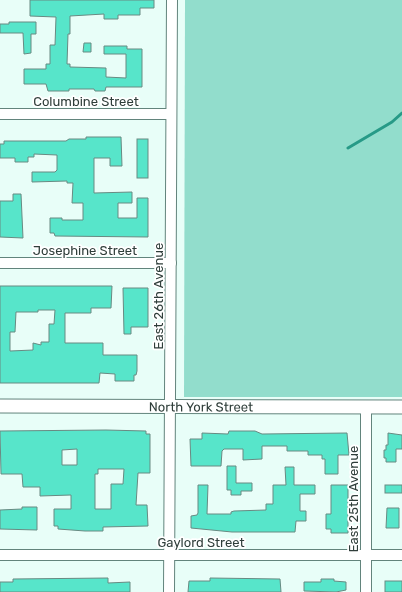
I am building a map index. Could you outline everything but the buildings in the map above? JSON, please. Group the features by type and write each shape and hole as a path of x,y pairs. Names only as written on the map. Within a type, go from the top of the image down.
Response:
{"main road":[{"name":"North York Street","path":"0,406 402,407"}],"street":[{"name":"East 26th Avenue","path":"169,592 172,0"},
{"name":"Columbine Street","path":"0,114 171,114"},
{"name":"Josephine Street","path":"0,263 171,263"},
{"name":"East 25th Avenue","path":"366,407 366,592"},
{"name":"Gaylord Street","path":"0,555 402,555"}],"green space":[{"path":"185,0 402,0 402,397 184,397"}],"waterway":[{"path":"348,148 392,122 402,113"}]}
